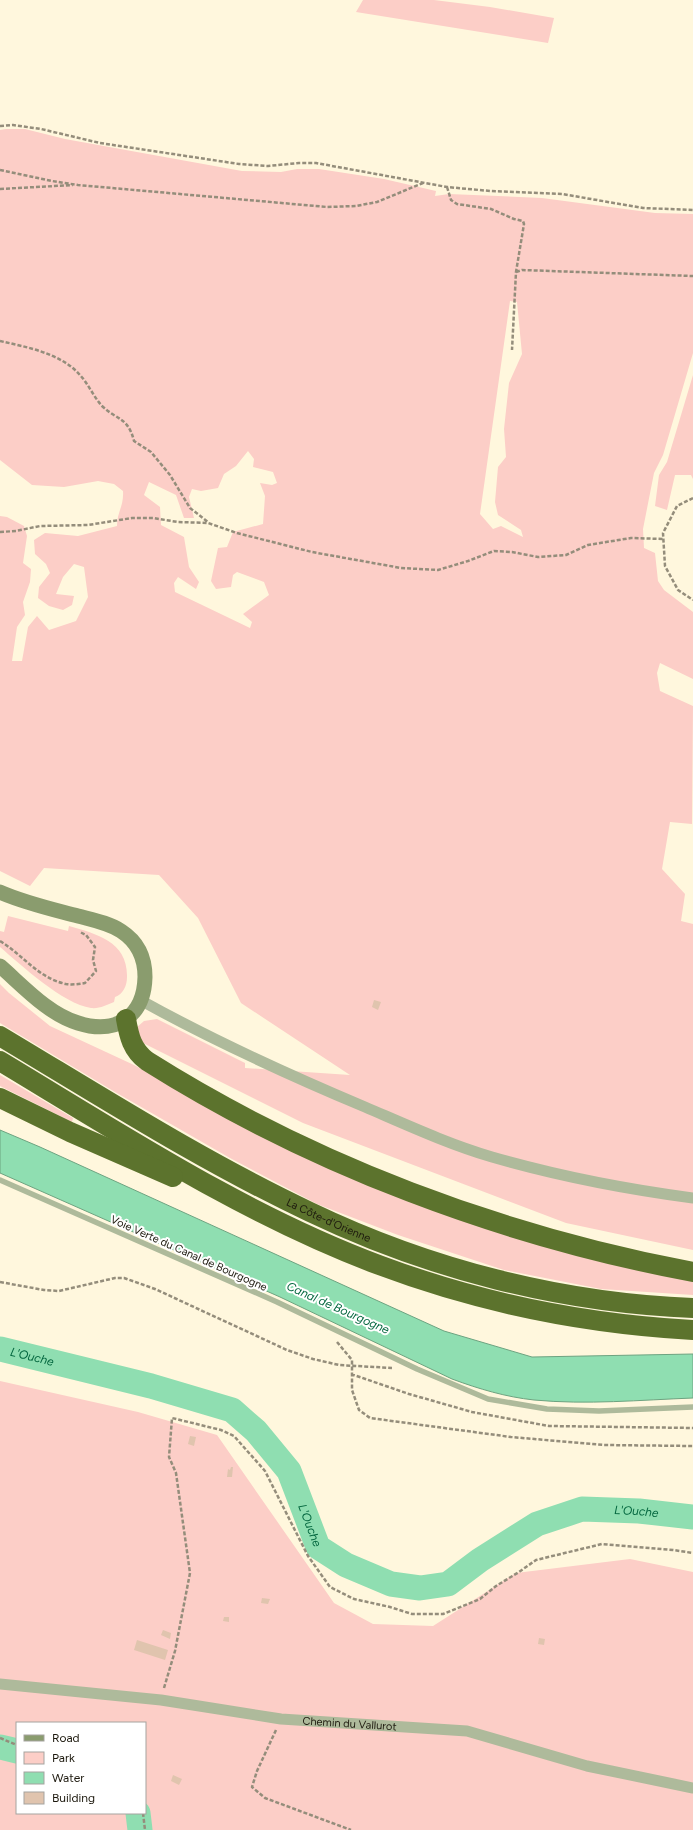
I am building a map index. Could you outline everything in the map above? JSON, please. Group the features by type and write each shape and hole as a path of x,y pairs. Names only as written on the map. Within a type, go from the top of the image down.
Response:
{"highway":[{"path":"126,1019 132,1043 138,1054 147,1061 238,1113 304,1146 376,1177 482,1217 586,1247 693,1272"},
{"name":"La Côte-d'Orienne","path":"0,1036 191,1149 255,1185 311,1213 358,1234 459,1269 511,1283 618,1302 693,1308"},
{"name":"La Côte-d'Orienne","path":"0,1061 159,1157 228,1195 326,1243 378,1265 430,1283 508,1305 564,1316 618,1324 693,1330"},
{"path":"0,1098 70,1132 326,1243"}],"main road":[{"path":"0,892 42,906 103,923 122,931 135,943 144,961 145,981 142,1000 133,1013 126,1019 117,1023 98,1027 85,1025 58,1014 0,966"}],"street":[{"path":"142,1000 232,1048 455,1145 528,1167 595,1182 693,1198"},
{"name":"Chemin du Vallurot","path":"0,1684 161,1700 281,1719 467,1731 586,1766 693,1788"}],"lane":[{"name":"Voie Verte du Canal de Bourgogne","path":"0,1180 277,1302 417,1369 488,1399 527,1406 599,1411 693,1407"}],"path":[{"path":"0,126 13,125 41,129 100,143 239,164 268,166 316,163 447,187 490,191 562,194 642,208 693,210"},
{"path":"0,170 78,185 327,207 356,206 377,202 424,183"},
{"path":"0,189 78,185"},
{"path":"447,187 451,200 457,204 491,210 523,221 524,224 516,272 512,350"},
{"path":"516,272 522,270 693,276"},
{"path":"0,341 62,360 79,374 96,399 131,429 134,441 151,452 170,475 190,508 208,523"},
{"path":"693,498 677,506 663,533 664,566 678,590 693,600"},
{"path":"0,532 16,531 40,526 100,525 132,518 152,518 189,523 208,523 237,533 312,552 401,568 438,570 494,551 512,552 538,557 566,555 588,545 631,538 664,539"},
{"path":"0,941 32,968 51,978 67,984 85,983 96,971 93,960 96,947 86,935 79,932"},
{"path":"0,1282 44,1290 59,1291 115,1278 124,1278 155,1290 287,1350 313,1359 339,1365 417,1369"},
{"path":"334,1339 349,1356 353,1365 352,1390 359,1410 370,1418 511,1437 588,1444 693,1446"},
{"path":"161,1700 175,1651 190,1573 176,1473 169,1457 172,1418 221,1430 234,1436 265,1471 308,1556 330,1587 354,1599 390,1607 412,1614 443,1614 480,1599 496,1586 536,1560 602,1544 693,1553"},
{"path":"281,1719 257,1771 252,1787 265,1798 351,1830"},
{"path":"0,1738 16,1745"},
{"path":"143,1814 145,1830"}],"green space":[{"path":"363,0 434,0 490,7 554,18 548,43 356,12"},
{"path":"25,129 65,139 242,171 281,172 297,169 319,169 384,179 436,191 435,196 449,194 542,198 655,213 693,214 693,353 663,455 654,473 643,529 644,548 655,553 658,581 664,590 693,612 693,679 660,663 657,673 660,691 693,706 692,824 670,822 662,869 685,894 681,921 693,924 693,1250 566,1223 303,1123 141,1042 136,1028 144,1021 157,1019 245,1063 245,1068 350,1075 241,1003 198,918 159,875 44,868 30,886 0,871 0,516 7,517 24,526 27,536 23,563 31,569 30,582 23,602 25,615 17,627 12,661 22,661 28,627 37,616 49,630 76,621 88,597 84,567 74,564 63,577 56,594 74,596 72,605 63,610 49,606 38,598 39,587 50,573 46,564 35,554 34,540 45,533 78,536 117,526 122,505 123,491 114,484 98,481 64,487 32,485 0,460 0,130","holes":["510,301 517,302 522,354 509,383 504,429 506,457 498,467 495,502 498,515 521,530 523,537 501,526 493,529 480,514","248,451 254,459 253,467 273,472 277,483 272,485 260,483 265,496 263,524 233,532 227,547 218,548 211,581 216,589 231,587 233,575 237,572 264,582 269,595 243,614 252,622 250,628 175,592 174,583 178,577 196,589 199,582 189,567 184,537 161,525 160,507 144,495 149,482 176,495 184,518 194,518 189,497 192,489 201,491 218,488 224,474 236,466"]},
{"path":"693,375 693,479 691,475 675,475 667,510 655,506 659,475 667,462"},
{"path":"8,916 68,931 69,926 90,932 109,941 122,955 126,965 127,980 124,989 115,997 114,1002 97,1008 80,1005 55,992 0,947 0,931 4,932"},
{"path":"0,984 50,1026 134,1065 185,1093 300,1151 693,1279 693,1295 601,1289 504,1270 398,1235 317,1204 230,1158 115,1092 0,1023"},
{"path":"0,1075 73,1118 72,1122 0,1086"},
{"path":"0,1381 138,1412 217,1435 334,1603 373,1624 433,1626 516,1573 630,1559 693,1572 693,1830 0,1830"}],"water":[{"name":"Canal de Bourgogne","path":"0,1130 444,1331 532,1357 693,1354 693,1398 594,1402 534,1400 493,1392 452,1379 280,1297 0,1173"}],"building":[{"path":"374,1000 381,1002 378,1010 372,1007"},
{"path":"190,1436 196,1437 194,1446 188,1444"},
{"path":"231,1467 233,1467 232,1477 227,1477 228,1469 230,1470"},
{"path":"262,1598 270,1599 268,1604 261,1603"},
{"path":"224,1617 229,1617 229,1622 223,1621"},
{"path":"163,1630 171,1633 170,1639 161,1635"},
{"path":"539,1638 545,1639 544,1645 538,1644"},
{"path":"137,1640 168,1650 165,1660 134,1650"},
{"path":"173,1775 182,1779 179,1785 171,1781"}],"waterway":[{"name":"L'Ouche","path":"0,1349 151,1386 232,1410 256,1431 289,1471 318,1547 346,1565 391,1584 420,1588 448,1584 480,1560 537,1524 582,1509 639,1511 693,1517"},
{"path":"0,1747 16,1751"},
{"path":"138,1814 140,1830"}]}
